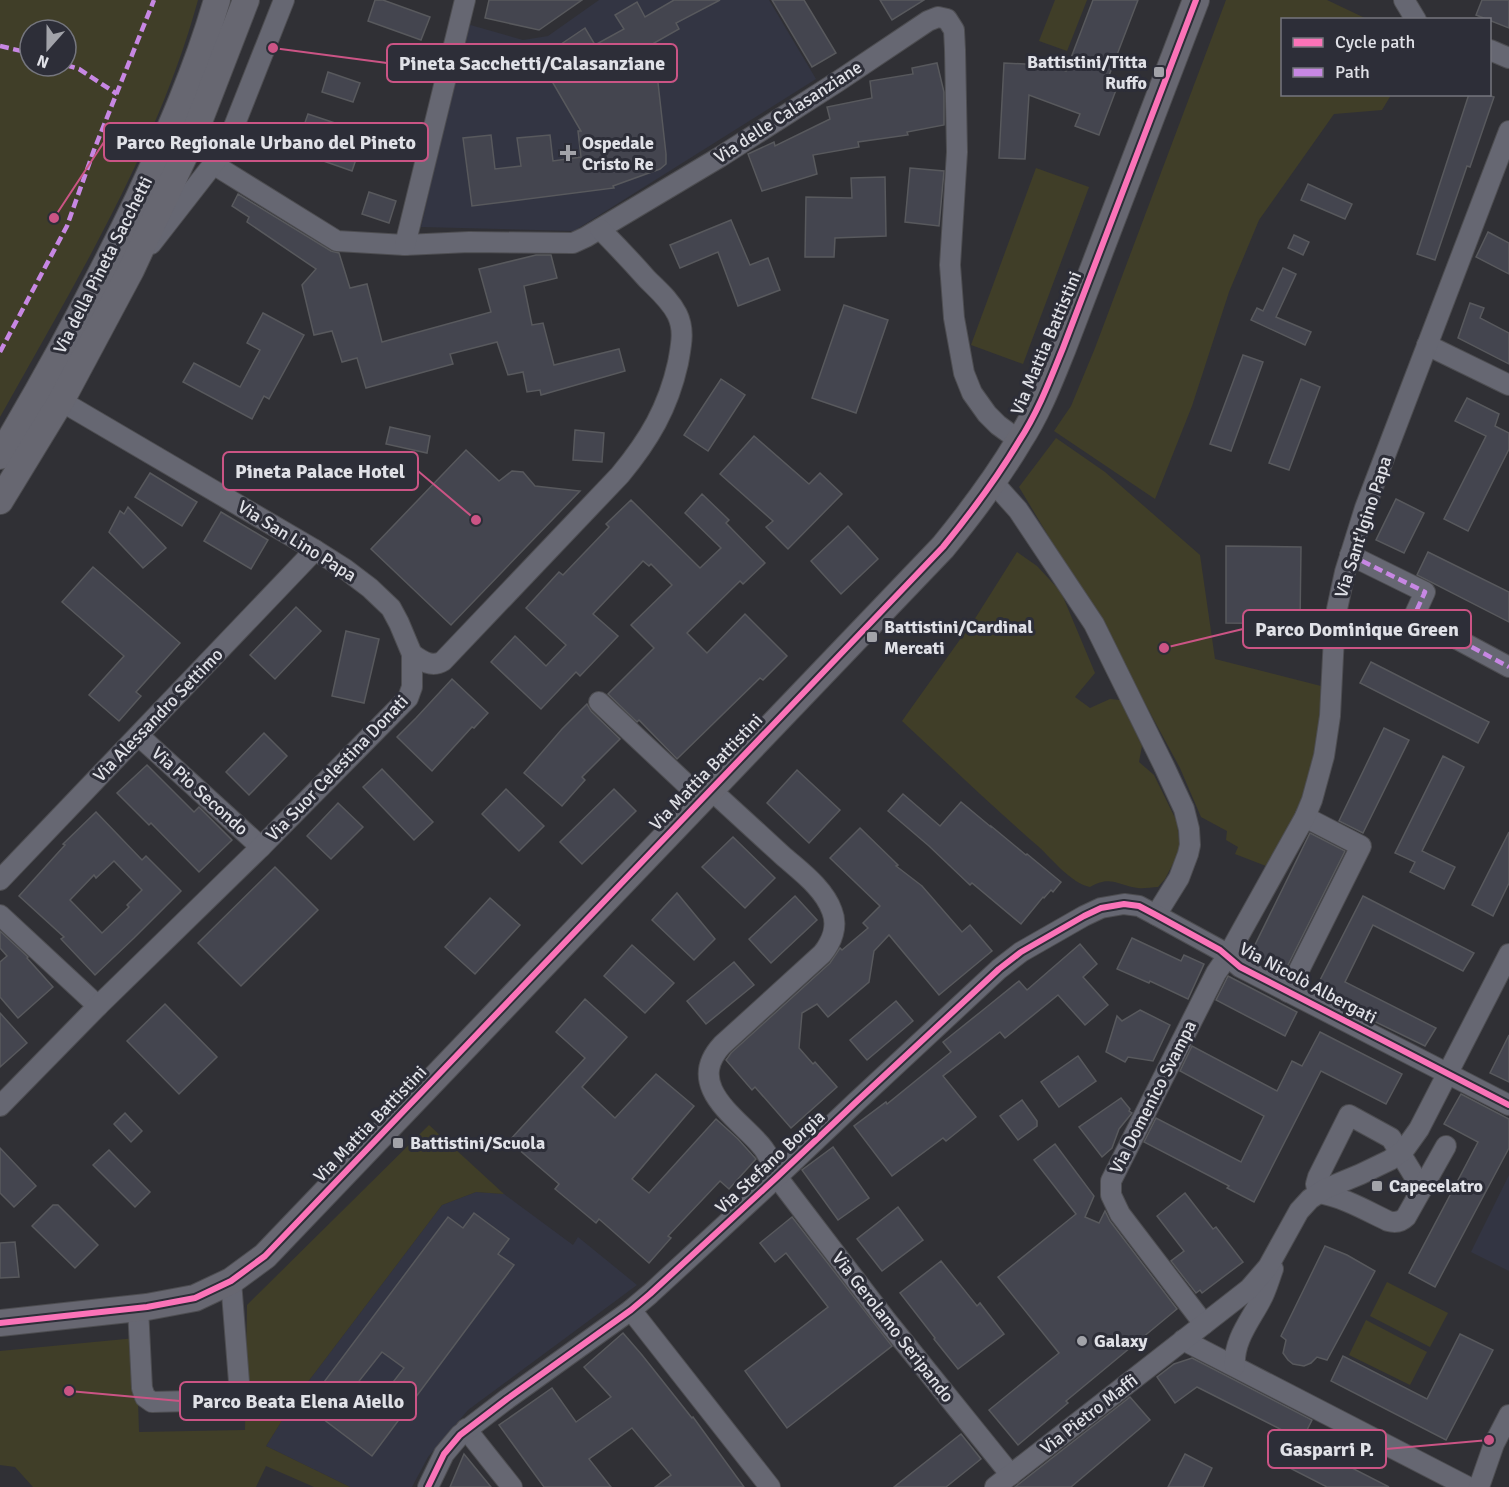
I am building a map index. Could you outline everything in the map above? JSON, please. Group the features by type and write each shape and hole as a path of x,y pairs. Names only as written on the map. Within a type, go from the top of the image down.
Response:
{"main road":[{"name":"Via della Pineta Sacchetti","path":"0,456 38,392 118,242 161,151 191,76 217,0"},
{"name":"Via della Pineta Sacchetti","path":"0,501 61,400 131,270 193,137 246,0"},
{"name":"Via Mattia Battistini","path":"0,1323 138,1308 195,1298 231,1281 266,1256 930,561 963,523 1020,441 1042,399 1196,0"}],"street":[{"name":"Via della Pineta Sacchetti","path":"131,270 222,151 235,126 284,0"},
{"path":"405,244 465,0"},
{"path":"1404,0 1415,18"},
{"name":"Via delle Calasanziane","path":"213,164 337,241 405,244 568,243 579,241 720,157 928,21 938,17 946,19 954,30 956,84 957,152 951,265 954,318 964,373 969,387 987,414 1020,441"},
{"path":"1491,50 1509,58"},
{"name":"Via Sant'Igino Papa","path":"1227,957 1305,817 1312,800 1324,756 1330,716 1335,622 1350,555 1365,508 1509,131"},
{"path":"412,654 436,665 443,661 620,475 639,451 667,402 682,339 678,316 661,293 600,229"},
{"path":"1427,345 1509,385"},
{"name":"Via San Lino Papa","path":"61,400 315,550 362,581 391,608 412,654"},
{"path":"992,481 1018,510 1094,624 1184,809 1189,829 1188,854 1179,878 1156,915"},
{"name":"Via Alessandro Settimo","path":"0,880 315,550"},
{"path":"1350,555 1425,592 1414,616 1509,668"},
{"name":"Via Suor Celestina Donati","path":"0,1106 408,698 411,693 412,654"},
{"name":"Via Mattia Battistini","path":"599,702 706,793"},
{"name":"Via Pio Secondo","path":"139,736 261,847"},
{"name":"Via Gerolamo Seripando","path":"706,793 814,885 829,904 834,916 833,935 826,950 714,1055 710,1064 710,1080 714,1096 727,1113 765,1151 777,1177 886,1320 1003,1481"},
{"path":"1288,992 1361,846 1305,817"},
{"name":"Via Stefano Borgia","path":"428,1487 444,1454 466,1430 631,1310 666,1280 999,969 1021,952 1084,916 1107,906 1124,904 1143,908 1156,915"},
{"path":"0,915 98,1006"},
{"name":"Via Nicolò Albergati","path":"1156,915 1220,950 1240,967 1509,1104"},
{"path":"1235,1366 1239,1341 1262,1299 1279,1248 1299,1210 1318,1193 1380,1165 1400,1153 1413,1139 1509,954"},
{"name":"Via Domenico Svampa","path":"1204,1324 1120,1214 1114,1203 1110,1184 1112,1176 1216,973 1227,957"},
{"path":"1318,1193 1316,1184 1318,1177 1349,1115 1391,1138 1422,1189"},
{"path":"1318,1193 1335,1196 1395,1223 1406,1217 1446,1146"},
{"name":"Via Pietro Maffi","path":"1003,1481 1255,1284 1279,1248"},
{"path":"138,1308 141,1388 145,1397 152,1402 231,1400 236,1394 239,1382 231,1281"},
{"path":"631,1310 770,1487"},
{"path":"1183,1340 1468,1487"},
{"path":"1479,1487 1494,1444 1509,1415"},
{"path":"466,1430 512,1487"}],"shaded area":[{"path":"0,0 198,0 181,55 160,109 112,214 0,417"},
{"name":"Ospedale Cristo Re","path":"599,0 769,0 816,79 574,231 421,227 467,24 523,40 548,36"},
{"path":"1055,0 1087,0 1067,51 1039,41"},
{"path":"1226,0 1327,0 1365,18 1281,18 1281,96 1390,96 1382,110 1334,114 1259,220 1229,292 1192,406 1155,499 1054,431 1071,406"},
{"path":"1036,168 1089,187 1023,364 971,345"},
{"path":"1056,438 1105,472 1200,555 1215,659 1321,686 1318,746 1308,781 1293,819 1266,866 1235,854 1238,847 1226,840 1227,831 1201,817 1180,768 1109,637 1019,487"},
{"path":"1017,552 1037,566 1061,592 1095,673 1075,697 1090,708 1110,699 1120,700 1142,746 1139,762 1154,775 1177,822 1180,850 1165,879 1158,887 1138,888 1109,881 1090,887 1076,881 902,721 976,617"},
{"path":"429,1125 504,1194 476,1192 442,1205 298,1395 266,1446 350,1487 314,1487 266,1466 256,1487 33,1487 15,1467 0,1465 0,1351 136,1338 139,1432 245,1430 247,1305"},
{"path":"1509,1175 1509,1271 1471,1252"},
{"path":"476,1192 504,1194 573,1245 578,1237 637,1285 468,1410 428,1457 412,1487 350,1487 266,1446 298,1395 442,1205"},
{"path":"1387,1282 1448,1313 1430,1347 1370,1316"},
{"path":"1366,1320 1427,1352 1410,1385 1349,1355"}],"building":[{"path":"375,0 383,0 430,17 421,40 368,21"},
{"path":"489,0 582,0 539,30 485,18"},
{"path":"674,0 720,0 676,23 679,29 589,80 657,74 666,164 660,169 613,186 614,188 472,206 463,138 491,135 495,169 521,166 517,138 550,135 553,161 581,157 578,131 581,131 539,59 585,28 595,45 624,29 615,15 637,2 645,17"},
{"path":"772,0 804,0 836,53 812,67"},
{"path":"880,0 924,0 892,20"},
{"path":"1093,0 1138,0 1105,86 1116,90 1099,135 1075,126 1080,114 1029,95 1025,159 999,158 1004,63 1043,65 1044,63 1066,71"},
{"path":"1482,0 1509,0 1509,28 1491,21 1491,18 1476,15"},
{"path":"937,63 944,92 944,125 907,132 908,135 858,142 859,147 813,155 817,174 762,191 748,154 774,142 775,146 830,119 827,107 872,98 870,81 913,74 912,68"},
{"path":"328,72 360,83 353,102 322,92"},
{"path":"1468,96 1494,97 1470,167 1467,166 1435,260 1417,254"},
{"path":"308,114 365,133 352,171 295,151"},
{"path":"910,168 944,171 939,226 905,222"},
{"path":"885,177 886,236 835,238 834,257 805,257 806,197 852,198 851,178"},
{"path":"1308,184 1352,204 1345,219 1301,200"},
{"path":"369,192 396,201 389,223 362,214"},
{"path":"238,194 331,251 339,253 350,288 367,284 382,342 491,312 479,269 536,255 551,255 557,278 524,286 532,325 543,323 554,365 619,349 625,371 541,395 540,390 527,392 523,372 508,375 497,342 450,354 453,364 366,388 357,358 342,362 332,331 314,335 302,285 316,269 247,222 249,217 232,206"},
{"path":"731,220 750,265 768,258 780,290 738,306 718,252 680,268 670,245"},
{"path":"1488,232 1509,243 1509,274 1476,257"},
{"path":"1294,235 1309,242 1303,255 1288,248"},
{"path":"1283,268 1296,274 1276,317 1311,332 1305,345 1251,320 1257,308 1263,311"},
{"path":"1470,303 1484,308 1480,318 1509,333 1509,364 1458,338"},
{"path":"844,305 888,320 856,413 812,398"},
{"path":"263,313 304,335 269,399 264,396 252,419 183,382 194,363 240,387 260,350 247,343"},
{"path":"1243,355 1263,362 1231,451 1210,444"},
{"path":"721,379 745,395 708,451 684,435"},
{"path":"1301,379 1320,387 1289,470 1269,463"},
{"path":"1467,398 1499,414 1495,426 1509,433 1509,449 1468,531 1444,519 1486,436 1455,421"},
{"path":"390,427 430,436 427,453 386,444"},
{"path":"575,430 604,433 602,462 573,460"},
{"path":"754,436 809,484 820,473 842,494 788,549 766,527 773,521 720,474"},
{"path":"466,450 499,481 512,471 523,472 535,486 580,491 451,625 371,549"},
{"path":"150,473 197,502 182,526 135,497"},
{"path":"702,494 729,520 726,523 765,563 743,584 740,581 687,633 707,653 745,614 787,656 763,680 760,678 677,759 639,720 637,722 608,694 654,648 631,625 672,585 651,564 649,566 643,561 593,614 618,636 580,676 576,672 541,709 491,662 515,636 546,666 566,645 526,608 559,572 563,575 609,527 606,524 631,500 700,568 721,548 685,513"},
{"path":"1396,499 1424,513 1404,553 1376,540"},
{"path":"128,507 166,548 143,568 109,532 120,511 124,514"},
{"path":"221,512 268,540 251,569 204,541"},
{"path":"848,526 878,559 841,594 811,561"},
{"path":"1226,546 1301,547 1300,624 1226,623"},
{"path":"1428,552 1509,592 1509,622 1417,575"},
{"path":"93,567 180,643 136,692 141,696 119,721 89,695 124,656 62,602"},
{"path":"296,607 321,631 275,679 250,655"},
{"path":"346,631 379,639 364,703 332,696"},
{"path":"1371,662 1489,722 1478,743 1360,683"},
{"path":"452,679 488,713 432,771 397,737"},
{"path":"587,704 591,711 620,739 582,777 585,780 562,806 524,773"},
{"path":"1384,728 1409,740 1363,833 1339,821"},
{"path":"264,733 287,756 249,795 226,772"},
{"path":"1443,756 1464,767 1422,851 1455,867 1444,889 1410,872 1415,862 1395,853"},
{"path":"147,765 194,812 199,807 232,840 199,872 151,823 149,825 117,793"},
{"path":"382,769 433,822 414,840 363,787"},
{"path":"797,770 840,810 809,843 767,803"},
{"path":"506,789 544,826 519,851 482,814"},
{"path":"614,789 636,811 582,864 560,842"},
{"path":"903,794 940,826 961,802 1061,882 1053,892 1051,890 1043,897 1021,924 972,883 970,885 888,811"},
{"path":"338,803 363,827 331,859 307,836"},
{"path":"96,812 142,860 146,856 181,891 95,975 61,939 64,937 19,896 65,845 63,844","holes":["114,861 142,890 127,905 129,907 102,933 70,900 94,875 96,878"]},
{"path":"860,828 898,865 896,866 922,886 962,932 970,925 992,951 939,995 889,935 874,951 869,982 828,1017 817,1004 802,1013 799,1048 837,1087 791,1128 755,1087 752,1090 726,1060 830,963 840,948 842,950 868,928 863,923 880,906 830,858"},
{"path":"1509,832 1509,883 1493,916 1472,905"},
{"path":"1310,833 1345,851 1285,971 1251,953"},
{"path":"733,837 775,878 745,908 702,867"},
{"path":"275,867 318,910 241,986 198,943"},
{"path":"677,893 715,939 694,960 652,920"},
{"path":"795,896 817,920 771,963 749,939"},
{"path":"1363,896 1474,953 1463,971 1373,925 1345,982 1436,1028 1425,1046 1314,992"},
{"path":"490,898 520,925 475,974 445,947"},
{"path":"0,931 28,957 53,987 18,1018 0,997 0,962 7,956 0,948"},
{"path":"1132,938 1181,961 1184,955 1204,964 1188,999 1117,969"},
{"path":"1080,944 1097,964 1083,977 1108,1005 1085,1025 1058,995 1005,1038 1000,1032 943,1076 976,1117 946,1141 943,1138 892,1176 854,1126 886,1102 887,1104 951,1052 943,1042 1019,981 1027,990"},
{"path":"632,945 674,983 645,1013 604,976"},
{"path":"734,962 754,985 706,1024 687,1001"},
{"path":"1228,976 1297,1012 1285,1036 1216,1000"},
{"path":"585,999 627,1037 582,1087 615,1118 656,1074 694,1106 632,1179 649,1193 716,1119 756,1159 729,1189 720,1181 668,1236 671,1238 649,1263 599,1219 596,1223 555,1189 559,1184 509,1141 585,1058 556,1032"},
{"path":"896,1001 913,1021 867,1060 850,1040"},
{"path":"165,1004 217,1057 179,1094 127,1041"},
{"path":"1140,1010 1170,1025 1153,1061 1128,1057 1125,1062 1106,1052 1117,1016 1122,1021"},
{"path":"0,1013 27,1043 0,1067"},
{"path":"1320,1032 1402,1074 1386,1104 1321,1071 1254,1202 1227,1188 1229,1186 1144,1142 1156,1118 1241,1162 1264,1116 1180,1071 1192,1046 1277,1091 1292,1061 1302,1066"},
{"path":"1509,1035 1509,1082 1490,1073"},
{"path":"1078,1056 1096,1081 1059,1107 1041,1082"},
{"path":"1461,1094 1509,1119 1509,1148 1435,1287 1409,1273 1478,1142 1444,1124"},
{"path":"1121,1098 1132,1113 1119,1129 1112,1148 1102,1157 1079,1127"},
{"path":"1022,1100 1037,1121 1037,1126 1018,1140 1000,1116"},
{"path":"125,1113 142,1131 131,1142 114,1124"},
{"path":"1055,1144 1094,1196 1085,1217 1099,1223 1105,1211 1110,1221 1177,1309 1066,1401 1068,1403 1018,1445 989,1410 1059,1353 998,1277 1076,1214 1034,1160"},
{"path":"833,1147 869,1198 838,1220 802,1170"},
{"path":"0,1148 36,1186 14,1207 0,1193"},
{"path":"109,1150 150,1192 135,1207 93,1165"},
{"path":"1185,1193 1213,1229 1216,1227 1243,1262 1202,1293 1200,1290 1196,1293 1171,1261 1184,1251 1157,1216"},
{"path":"53,1205 58,1205 98,1245 75,1268 32,1226"},
{"path":"898,1207 923,1240 882,1271 857,1239"},
{"path":"474,1213 509,1239 498,1254 514,1265 372,1456 306,1406 448,1217 463,1228","holes":["382,1352 404,1368 370,1412 348,1395"]},
{"path":"792,1217 892,1346 787,1428 745,1371 828,1307 786,1253 775,1262 760,1243"},
{"path":"15,1242 19,1277 0,1278 0,1243"},
{"path":"1325,1246 1375,1271 1327,1360 1317,1357 1304,1366 1293,1364 1283,1353 1286,1340 1281,1336"},
{"path":"941,1261 977,1306 980,1303 1004,1334 958,1369 900,1293"},
{"path":"623,1333 693,1417 744,1487 655,1487 671,1475 632,1428 589,1459 611,1487 544,1487 499,1425 552,1388 576,1422 611,1397 584,1367"},
{"path":"1460,1334 1493,1350 1446,1440 1331,1381 1343,1356 1427,1399"},
{"path":"1192,1358 1312,1420 1301,1442 1389,1487 1327,1487 1274,1460 1288,1433 1197,1387 1175,1403 1157,1377 1174,1364"},
{"path":"1130,1397 1150,1420 1071,1487 1015,1487"},
{"path":"961,1434 981,1459 946,1487 894,1487"},
{"path":"464,1454 491,1487 450,1487"},
{"path":"1185,1454 1212,1468 1203,1487 1168,1487"}],"marked path":[{"path":"0,352 67,226 94,150 154,0"},
{"path":"0,46 18,50"},
{"path":"78,69 117,94"},
{"path":"1350,555 1425,592 1414,616 1509,667"}],"cycle path":[{"path":"0,1323 147,1307 195,1298 231,1281 265,1256 943,547 1002,469 1026,430 1043,396 1196,0"},
{"path":"428,1487 444,1454 460,1435 650,1294 999,969 1021,952 1101,908 1124,904 1139,906 1220,950 1240,967 1509,1105"}],"place":[{"name":"Pineta Sacchetti/Calasanziane","path":"273,48"},
{"name":"Battistini/Titta Ruffo","path":"1159,72"},
{"name":"Ospedale Cristo Re","path":"568,153"},
{"name":"Parco Regionale Urbano del Pineto","path":"54,218"},
{"name":"Pineta Palace Hotel","path":"476,520"},
{"name":"Battistini/Cardinal Mercati","path":"872,637"},
{"name":"Parco Dominique Green","path":"1164,648"},
{"name":"Battistini/Scuola","path":"398,1143"},
{"name":"Capecelatro","path":"1377,1186"},
{"name":"Galaxy","path":"1082,1341"},
{"name":"Parco Beata Elena Aiello","path":"69,1391"},
{"name":"Gasparri P.","path":"1489,1440"}]}
